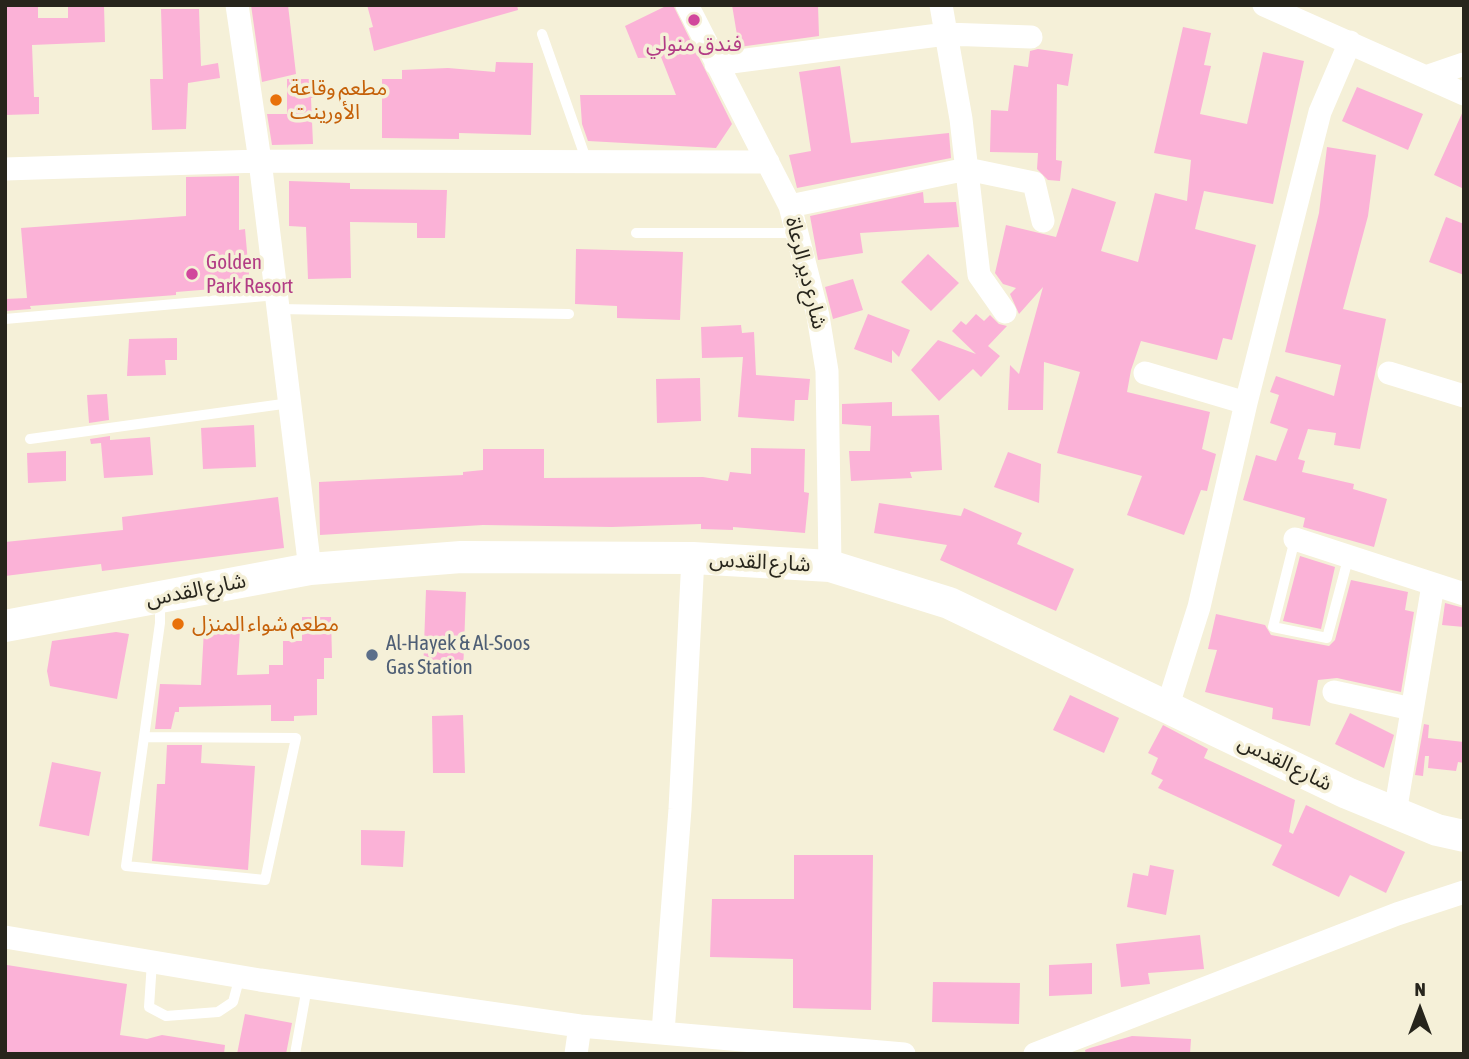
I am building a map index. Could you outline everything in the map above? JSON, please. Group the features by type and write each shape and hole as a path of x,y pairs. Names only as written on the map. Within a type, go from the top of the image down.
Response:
{"main road":[{"name":"شارع القدس","path":"5,626 310,569 461,557 693,558 830,566 949,603 1168,705 1347,793 1437,830 1464,836"}],"street":[{"path":"237,5 260,161 310,569"},
{"name":"شارع دير الرعاة","path":"687,5 790,206 797,233 818,316 827,371 830,566"},
{"path":"941,5 967,169 979,275 1005,312"},
{"path":"1264,5 1464,93"},
{"path":"716,64 946,34 1031,37"},
{"path":"1168,705 1199,607 1246,403 1320,112 1350,42"},
{"path":"1426,77 1464,64"},
{"path":"5,169 260,161 768,162"},
{"path":"790,206 967,169 1034,183 1043,221"},
{"path":"1145,373 1246,403"},
{"path":"1389,373 1464,396"},
{"path":"1295,539 1348,559 1464,594"},
{"path":"663,1032 681,796 693,558"},
{"path":"1395,813 1433,585"},
{"path":"1334,692 1412,709"},
{"path":"1035,1054 1397,914 1464,892"},
{"path":"5,937 307,987 580,1026 904,1054"},
{"path":"576,1054 580,1026"}],"lane":[{"path":"542,34 587,162"},
{"path":"636,233 797,233"},
{"path":"5,319 278,302 569,314"},
{"path":"30,439 290,404"},
{"path":"1295,539 1273,627 1327,638 1348,559"},
{"path":"144,737 296,738 265,880 126,866 144,737 160,623 160,596"},
{"path":"152,962 149,1007 166,1016 218,1012 233,1002 240,976"},
{"path":"295,1054 307,987"}],"building":[{"path":"5,5 38,5 38,18 68,18 68,5 104,5 105,42 32,45 34,97 39,97 39,114 5,115"},
{"path":"251,5 288,5 296,74 262,82"},
{"path":"367,5 517,5 518,10 374,51 369,28 373,27"},
{"path":"673,5 732,124 716,148 588,141 582,124 580,95 676,95 661,57 638,58 625,26"},
{"path":"732,5 818,5 819,36 739,47"},
{"path":"161,9 199,9 201,66 218,63 220,78 188,83 186,129 152,130 150,79 163,79"},
{"path":"1183,27 1211,33 1204,65 1211,66 1200,114 1247,124 1263,52 1304,61 1273,204 1204,191 1195,229 1256,245 1232,340 1223,338 1217,360 1141,341 1131,370 1127,392 1210,412 1202,449 1216,454 1207,491 1201,490 1184,535 1127,515 1142,476 1057,453 1080,372 1044,362 1043,410 1008,410 1010,365 1019,374 1043,287 1019,314 1010,294 1016,288 1003,284 995,273 1006,225 1056,237 1072,188 1116,202 1101,251 1138,262 1155,193 1187,201 1191,160 1154,153"},
{"path":"1038,49 1073,54 1068,86 1057,84 1056,160 1062,161 1060,181 1048,180 1037,169 1038,153 990,152 991,110 1008,111 1014,65 1028,67 1030,51"},
{"path":"496,62 533,63 531,135 459,133 459,139 382,138 382,79 402,79 402,70 448,68 495,72"},
{"path":"840,66 851,143 949,133 951,158 797,188 789,155 811,151 799,72"},
{"path":"287,79 314,79 316,97 311,98 313,144 272,145 267,114 287,114"},
{"path":"1357,87 1423,114 1408,150 1342,121"},
{"path":"1464,109 1464,189 1434,175"},
{"path":"1327,147 1376,155 1368,216 1343,309 1386,319 1360,449 1334,445 1336,433 1308,429 1298,459 1305,461 1302,472 1354,484 1353,489 1387,499 1374,547 1303,527 1305,518 1243,500 1256,455 1276,461 1288,429 1270,423 1279,395 1270,392 1276,376 1334,396 1341,365 1285,352 1319,213"},
{"path":"239,176 239,230 245,229 250,286 176,292 176,295 30,306 31,309 5,311 5,299 27,298 21,228 186,216 186,177"},
{"path":"289,181 350,183 350,189 447,190 445,238 417,238 417,223 350,222 351,278 308,279 306,227 289,226"},
{"path":"923,192 924,203 956,202 959,227 860,233 863,253 818,260 810,216"},
{"path":"1446,217 1464,224 1464,275 1429,262"},
{"path":"576,249 683,252 680,320 617,318 617,306 575,304"},
{"path":"928,254 959,283 931,311 901,282"},
{"path":"853,279 863,310 833,319 825,287"},
{"path":"868,314 910,330 899,357 892,350 892,363 854,349"},
{"path":"976,314 984,321 990,315 999,324 1007,326 988,346 1000,356 981,377 973,369 939,401 911,370 938,340 976,354 952,331 961,321 966,325"},
{"path":"741,325 742,333 754,332 756,375 810,379 808,400 795,400 794,421 738,417 743,357 702,358 701,327"},
{"path":"177,338 177,360 165,360 166,375 127,376 129,339"},
{"path":"700,378 701,421 657,423 656,379"},
{"path":"107,394 109,420 89,423 87,395"},
{"path":"892,402 892,416 939,415 942,470 910,472 912,478 851,481 849,451 870,451 871,426 842,424 842,404"},
{"path":"254,425 256,467 203,469 201,428"},
{"path":"110,436 110,440 150,437 153,475 104,478 101,443 91,444 90,439"},
{"path":"751,448 805,449 804,492 809,493 805,533 733,527 733,530 701,529 701,524 612,527 483,525 320,535 319,482 463,475 463,472 483,470 483,449 544,449 544,478 703,477 728,481 730,472 751,474"},
{"path":"66,451 66,481 28,483 27,453"},
{"path":"1008,452 1041,464 1039,503 994,487"},
{"path":"278,497 284,548 102,571 101,564 5,576 5,542 123,530 122,517"},
{"path":"879,503 961,516 964,508 1022,533 1017,544 1074,569 1056,611 940,560 947,545 874,533"},
{"path":"1300,556 1335,567 1321,629 1283,621"},
{"path":"1351,580 1408,592 1405,610 1414,612 1401,692 1337,678 1318,680 1310,726 1272,719 1273,708 1205,692 1217,650 1208,649 1216,614 1265,625 1271,635 1329,646 1335,640"},
{"path":"426,590 466,592 463,674 423,673"},
{"path":"1445,603 1464,608 1464,627 1442,625"},
{"path":"302,617 331,617 332,658 324,658 324,679 317,679 317,715 294,716 294,721 271,721 271,705 179,707 171,729 155,729 160,684 201,685 204,629 240,630 237,675 269,674 269,665 283,665 283,641 302,641"},
{"path":"116,632 129,634 117,699 50,686 47,671 52,641"},
{"path":"1070,695 1119,718 1104,753 1053,730"},
{"path":"1350,713 1394,735 1384,768 1335,744"},
{"path":"463,715 465,773 433,773 432,716"},
{"path":"1424,724 1429,725 1428,738 1464,742 1464,763 1458,762 1456,771 1428,768 1429,756 1425,756 1423,776 1415,775"},
{"path":"1163,725 1208,749 1204,758 1295,800 1289,832 1293,834 1306,805 1405,852 1386,893 1350,875 1339,897 1272,865 1282,845 1158,788 1163,780 1151,774 1158,758 1148,753"},
{"path":"167,745 202,745 201,763 255,766 248,870 152,861 157,784 165,784"},
{"path":"52,762 101,772 89,836 39,826"},
{"path":"361,830 405,831 403,867 361,865"},
{"path":"794,855 873,855 871,1010 793,1008 793,959 710,957 712,899 794,899"},
{"path":"1150,865 1174,870 1166,915 1127,907 1133,873 1148,876"},
{"path":"1200,935 1204,969 1148,973 1150,984 1121,987 1116,944"},
{"path":"1092,963 1092,994 1049,996 1049,965"},
{"path":"7,965 127,984 120,1035 147,1039 162,1035 225,1045 224,1054 5,1054"},
{"path":"933,982 1020,983 1019,1024 932,1022"},
{"path":"245,1014 292,1023 286,1054 237,1054"},
{"path":"1132,1036 1191,1039 1190,1054 1086,1054 1085,1050 1090,1048"}],"place":[{"name":"فندق منولي","path":"694,20"},
{"name":"مطعم وقاعة الأورينت","path":"276,100"},
{"name":"Golden Park Resort","path":"192,274"},
{"name":"مطعم شواء المنزل","path":"178,624"},
{"name":"Al-Hayek & Al-Soos Gas Station","path":"372,655"}]}
